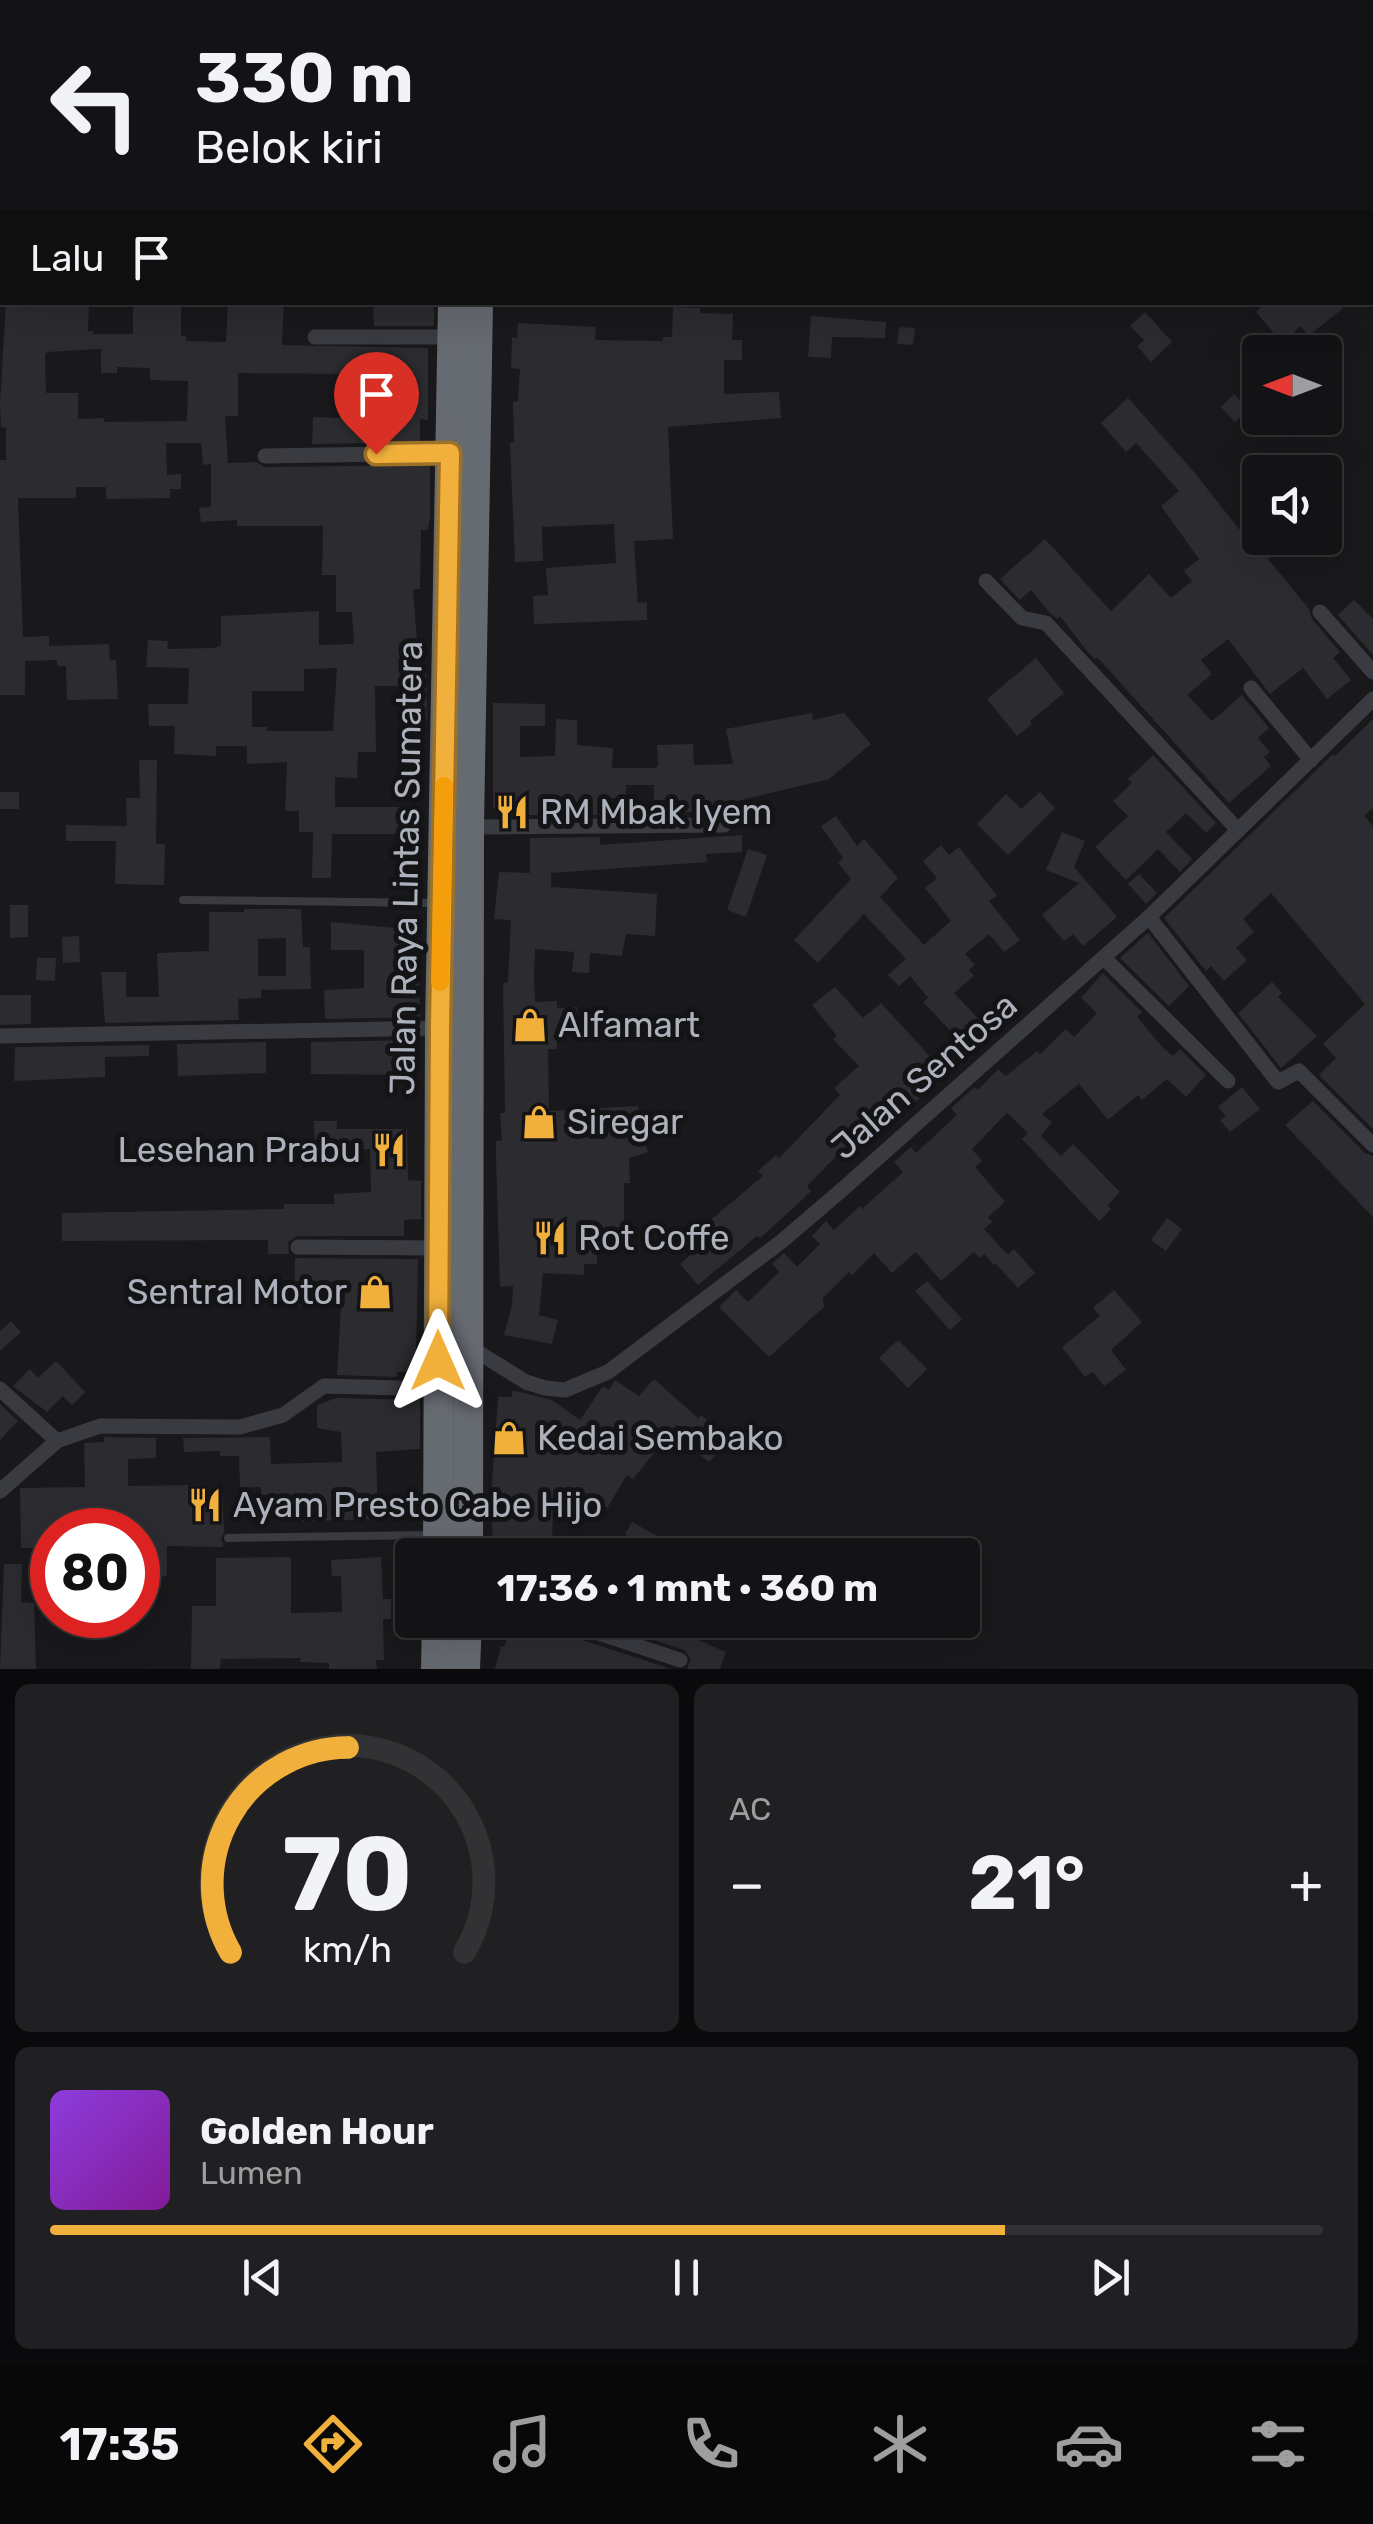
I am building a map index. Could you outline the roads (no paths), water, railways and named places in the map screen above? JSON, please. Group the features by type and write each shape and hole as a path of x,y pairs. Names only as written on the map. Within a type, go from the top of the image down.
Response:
{"highway":[{"name":"Jalan Raya Lintas Sumatera","path":"438,1538 441,902 452,305"},
{"name":"Jalan Raya Lintas Sumatera","path":"468,1538 468,826 478,305"},
{"path":"436,1638 436,1669"},
{"path":"466,1669 467,1638"}],"street":[{"path":"315,338 452,337"},
{"path":"265,456 450,453"},
{"path":"986,581 1022,618 1046,622 1238,830"},
{"path":"1320,612 1373,672"},
{"path":"1251,688 1311,760"},
{"name":"Jalan Sentosa","path":"438,1332 545,1388 565,1390 608,1372 782,1241 1104,958 1373,699"},
{"path":"468,826 724,826"},
{"path":"1150,917 1278,1082 1299,1070 1373,1144"},
{"path":"1104,958 1228,1081"},
{"path":"0,1036 440,1028"},
{"path":"298,1247 440,1248"},
{"path":"0,1491 57,1441 100,1426 240,1427 283,1415 324,1386 438,1389"},
{"path":"0,1389 57,1441"},
{"path":"613,1638 680,1660"}],"lane":[{"path":"184,900 441,902"},
{"path":"228,1538 395,1544"}],"place":[{"name":"RM Mbak Iyem","path":"512,812"},
{"name":"Alfamart","path":"530,1025"},
{"name":"Siregar","path":"539,1122"},
{"name":"Lesehan Prabu","path":"389,1150"},
{"name":"Rot Coffe","path":"550,1238"},
{"name":"Sentral Motor","path":"375,1292"},
{"name":"Kedai Sembako","path":"509,1438"},
{"name":"Ayam Presto Cabe Hijo","path":"205,1505"}]}
